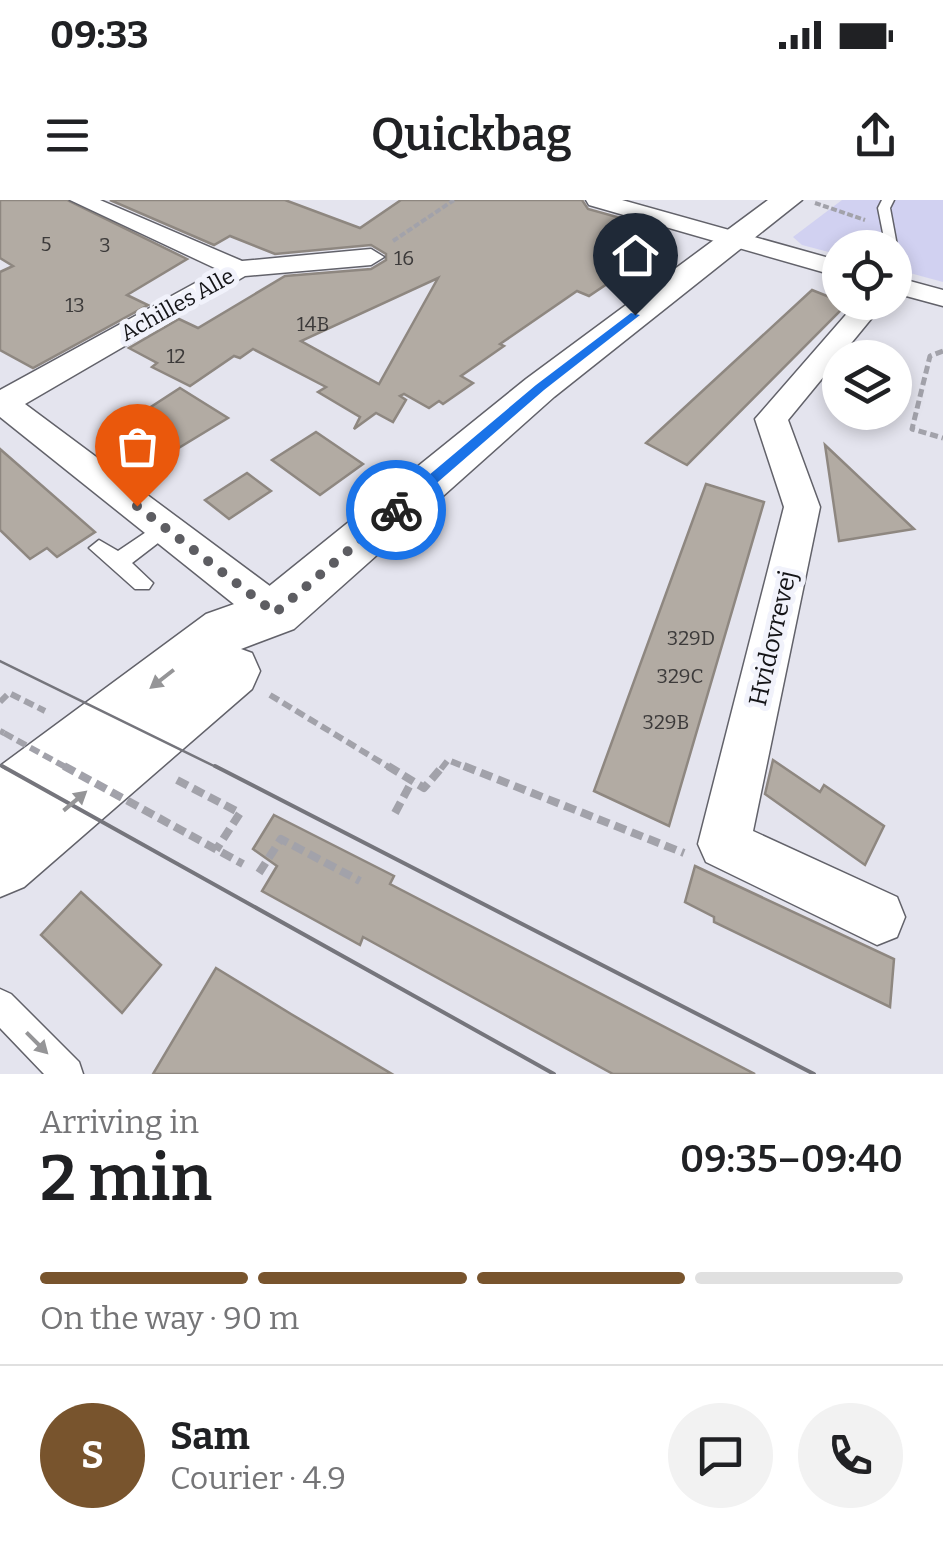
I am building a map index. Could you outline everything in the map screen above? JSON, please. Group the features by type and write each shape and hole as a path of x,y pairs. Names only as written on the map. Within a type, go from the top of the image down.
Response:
{"street":[{"path":"81,200 238,269"},
{"path":"597,200 822,264"},
{"path":"0,806 225,630 275,613 540,388 787,200"},
{"name":"Achilles Alle","path":"1,402 238,269 371,256"},
{"path":"912,289 943,298"},
{"name":"Hvidovrevej","path":"724,844 802,507 772,419 857,320"},
{"path":"1,402 275,613"},
{"path":"0,863 255,652 275,613"},
{"path":"724,844 877,918"}],"lane":[{"path":"888,200 884,208 889,230"},
{"path":"117,562 164,528"},
{"path":"99,548 142,583"},
{"path":"2,1010 68,1074"}],"path":[{"path":"371,256 454,200"},
{"path":"804,200 888,227"},
{"path":"943,350 930,356 912,430 943,438"},
{"path":"231,671 424,788 448,760 681,854 724,844"},
{"path":"0,702 9,693 33,705"},
{"path":"2,732 243,864"},
{"path":"177,780 240,813 216,850"},
{"path":"395,814 412,781"},
{"path":"259,874 280,839 360,881"}],"shaded area":[{"path":"842,200 943,200 943,282 912,274 912,230 822,230 822,250 802,245 793,237"}],"building":[{"path":"0,200 67,200 187,259 127,295 148,305 33,368 0,350 0,272 13,266 0,258"},
{"path":"110,200 285,200 360,228 401,200 582,200 588,209 653,227 645,232 668,243 589,296 577,291 500,344 504,346 461,376 473,383 443,404 439,401 429,408 404,394 400,396 406,400 393,422 376,413 354,429 360,417 318,392 326,387 253,349 240,358 234,356 190,386 152,367 157,363 129,348 179,319 198,328 285,276 371,269 386,260 386,254 371,245 275,254 230,236 214,245","holes":["438,278 379,384 301,341"]},
{"path":"812,290 822,294 822,320 831,320 687,465 646,443"},
{"path":"180,388 228,418 167,455 126,429 145,417 140,414"},
{"path":"316,432 363,464 320,495 272,460"},
{"path":"825,445 914,529 839,541"},
{"path":"0,449 95,532 57,557 47,548 30,559 0,530"},
{"path":"247,473 271,491 229,519 205,500"},
{"path":"706,484 764,502 669,826 594,791"},
{"path":"773,760 820,792 824,785 884,826 865,865 765,794"},
{"path":"274,815 394,876 390,884 755,1074 613,1074 363,937 360,945 262,891 277,866 253,849"},
{"path":"695,866 894,959 890,1007 714,922 714,917 685,902"},
{"path":"81,892 161,965 122,1013 41,935"},
{"path":"216,968 291,1014 392,1074 153,1074"}],"tram line":[{"path":"0,661 220,769"},
{"path":"0,765 6,769"},
{"path":"2,766 554,1074"},
{"path":"215,766 814,1074"}],"way so far":[{"path":"137,506 275,613 396,510"}],"route":[{"path":"396,510 540,388 635,315"}]}
